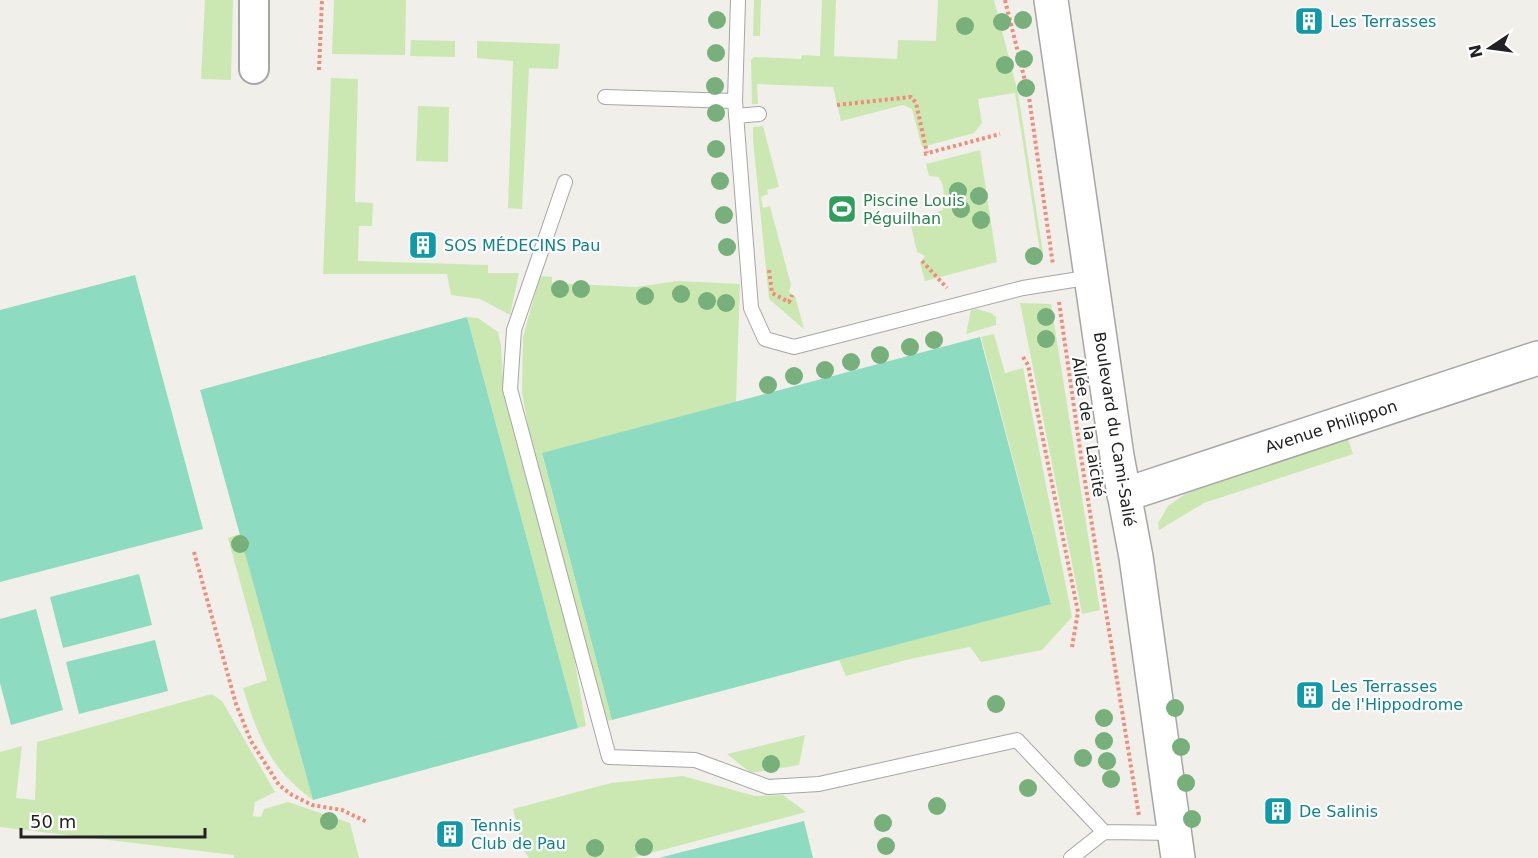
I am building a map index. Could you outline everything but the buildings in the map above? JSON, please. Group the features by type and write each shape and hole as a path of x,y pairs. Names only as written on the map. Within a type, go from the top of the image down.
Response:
{"street":[{"path":"254,0 254,69"},
{"name":"Boulevard du Cami-Salié","path":"1051,0 1124,495 1136,557 1177,846"},
{"name":"Avenue Philippon","path":"1124,495 1538,358"}],"lane":[{"path":"738,0 736,109 748,267 752,308 765,339 794,347 1023,288 1092,277"},
{"path":"606,97 736,109 759,114"},
{"path":"565,182 514,330 510,389 609,757 695,760 768,788 819,784 1017,740 1104,832"},
{"path":"1071,858 1104,832 1142,833 1177,846"}],"path":[{"path":"319,70 322,0"},
{"name":"Allée de la Laïcité","path":"1005,0 1029,97 1082,464 1142,833"},
{"path":"837,105 911,97 916,103 926,153 1000,134"},
{"path":"922,261 938,278"},
{"path":"748,267 769,265 772,293 789,302 792,295"},
{"path":"1023,357 1028,365 1078,612 1072,647"},
{"path":"194,552 236,704 251,741 279,785 292,795 312,805 342,810 367,822"}],"green space":[{"path":"205,0 233,0 231,80 201,79"},
{"path":"334,0 406,0 405,55 332,54"},
{"path":"754,0 761,0 760,36 753,36"},
{"path":"822,0 836,0 834,56 897,59 898,40 936,41 938,0 994,0 1018,93 1043,253 1040,252 1015,93 978,99 982,123 974,133 922,147 912,109 903,105 841,121 833,87 757,84 758,104 752,104 751,60 754,57 801,59 802,55 820,56"},
{"path":"411,40 455,41 455,57 410,56"},
{"path":"477,41 560,44 558,69 529,68 522,209 508,208 513,61 477,58"},
{"path":"331,78 358,79 355,202 373,203 372,226 359,226 358,261 488,265 488,273 519,273 510,315 480,299 451,295 447,274 323,274"},
{"path":"418,106 449,107 448,162 416,161"},
{"path":"763,126 779,187 767,190 768,194 761,197 763,208 770,206 791,285 789,292 795,296 804,329 769,299 753,140 753,127"},
{"path":"980,150 997,262 925,281 920,263 925,256 917,252 911,226 939,219 937,212 943,210 941,181 938,177 929,176 926,164"},
{"path":"135,275 203,529 0,582 0,310"},
{"path":"540,276 552,277 552,283 636,287 678,281 740,284 736,402 542,454 612,720 606,721 533,456 522,392 523,337"},
{"path":"1020,303 1051,304 1100,610 1082,614"},
{"path":"977,309 996,317 996,325 966,334 971,310"},
{"path":"467,317 478,318 498,332 504,397 572,645 586,726 578,728"},
{"path":"467,317 578,728 313,800 200,390"},
{"path":"994,334 1005,373 1023,368 1072,617 1042,650 981,662 970,647 910,659 846,676 839,660 1051,603 981,337"},
{"path":"980,337 1051,604 612,720 542,453"},
{"path":"1347,435 1353,454 1204,503 1159,530 1158,523 1168,506 1185,494"},
{"path":"240,534 313,800 298,788 276,764 260,737 243,688 267,680 228,538"},
{"path":"139,574 152,625 63,648 50,597"},
{"path":"36,609 63,710 11,725 0,683 0,619"},
{"path":"155,640 168,691 79,714 66,662"},
{"path":"212,694 222,701 275,792 255,802 253,816 261,817 264,809 288,802 350,823 359,858 234,858 234,855 0,827 0,752 22,746 16,798 35,800 37,742"},
{"path":"805,735 799,765 751,773 727,754"},
{"path":"683,776 755,796 783,795 806,812 632,858 529,858 523,849 513,809 611,783"},
{"path":"804,821 813,858 659,858 674,854"}],"place":[{"name":"Les Terrasses","path":"1309,21"},
{"name":"Piscine Louis Péguilhan","path":"842,209"},
{"name":"SOS MÉDECINS Pau","path":"423,245"},
{"name":"Les Terrasses de l'Hippodrome","path":"1310,695"},
{"name":"De Salinis","path":"1278,811"},
{"name":"Tennis Club de Pau","path":"450,834"}]}
